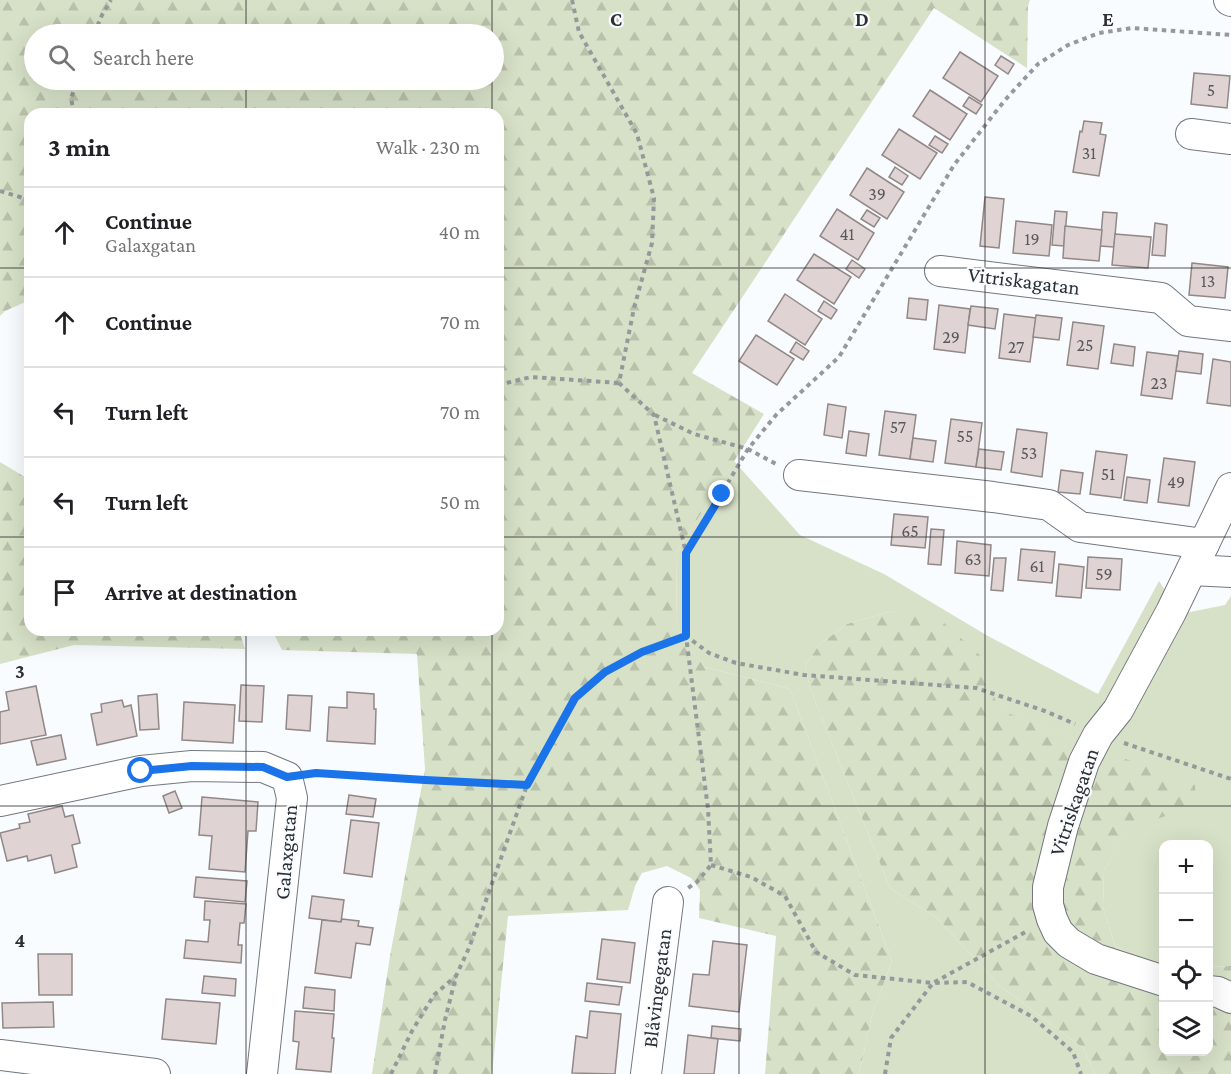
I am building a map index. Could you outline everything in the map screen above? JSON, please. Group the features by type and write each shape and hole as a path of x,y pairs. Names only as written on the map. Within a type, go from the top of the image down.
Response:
{"street":[{"path":"1191,134 1231,139"},
{"name":"Vitriskagatan","path":"940,271 1161,298 1188,321 1231,326"},
{"path":"799,475 1049,505 1080,527 1198,557 1231,572"},
{"name":"Vitriskagatan","path":"1159,979 1096,959 1069,943 1058,932 1052,919 1048,905 1048,887 1063,826 1084,762 1098,735 1118,710 1198,557 1231,488"},
{"name":"Galaxgatan","path":"0,801 141,771 192,766 263,767 287,777 292,798 262,1074"},
{"name":"Blåvingegatan","path":"646,1074 668,902"},
{"path":"1213,991 1231,998"},
{"path":"0,1055 155,1074"}],"path":[{"path":"98,24 111,0"},
{"path":"572,0 579,32 637,134 654,198 652,243 634,308 619,383"},
{"path":"686,553 748,449 776,415 839,357 954,165 1005,100 1038,64 1068,45 1099,33 1131,28 1231,35"},
{"path":"73,108 71,98 74,90"},
{"path":"0,191 24,198"},
{"path":"504,384 531,377 619,383 654,415 694,434 748,449 799,475"},
{"path":"654,415 686,553 686,636 708,809 711,865 697,882 668,902"},
{"path":"686,636 709,653 747,665 804,675 976,688 1045,711 1098,735 1231,779"},
{"path":"435,1074 456,976 469,948 527,785 575,698 605,672 642,652 686,636"},
{"path":"287,777 316,773 527,785"},
{"path":"711,865 751,877 785,896 816,952 855,975 933,983 967,982 1031,1016 1073,1052 1081,1074"},
{"path":"885,1074 891,1038 933,983 1052,919"},
{"path":"391,1074 412,1031 434,995 456,976"}],"green space":[{"path":"0,0 1030,0 1027,68 934,8 692,373 764,414 676,553 677,631 705,667 790,689 892,961 872,1015 859,1074 765,1074 776,936 699,918 700,890 691,878 667,866 642,873 635,886 628,910 508,916 492,1074 372,1074 390,956 425,769 417,654 282,650 275,636 504,636 504,108 24,108 24,303 5,311 0,316"},
{"path":"734,461 800,535 884,574 988,636 1098,694 1159,581 1180,614 1225,605 1231,596 1231,966 1213,967 1213,840 1159,840 1159,969 1115,946 1103,907 1104,870 1129,828 1102,750 997,709 982,657 892,611 847,624 819,645 805,666 810,688 890,888 938,919 999,985 1083,1048 1095,1074 859,1074 872,1015 892,961 790,689 705,667 677,632 676,553"},
{"path":"0,462 24,476 24,636 241,636 245,649 74,645 0,664"},
{"path":"892,611 943,622 982,657 998,709 1195,785 1196,805 1129,829 1104,870 1103,907 1115,946 1159,969 1159,1056 1213,1056 1213,967 1231,966 1231,1074 1095,1074 1083,1048 999,985 938,919 890,888 810,688 805,666 819,645 847,624"}],"building":[{"path":"960,52 998,76 981,102 943,78"},
{"path":"1001,56 1014,64 1008,74 995,65"},
{"path":"1194,73 1230,76 1227,108 1191,104"},
{"path":"930,90 967,114 950,140 913,116"},
{"path":"969,97 982,105 976,114 963,106"},
{"path":"1084,121 1102,123 1100,134 1106,135 1099,176 1073,172 1080,131 1082,132"},
{"path":"899,129 937,153 920,179 882,155"},
{"path":"935,136 948,144 942,153 929,145"},
{"path":"895,167 908,176 902,185 889,177"},
{"path":"867,168 904,192 887,219 850,195"},
{"path":"985,197 1004,199 999,248 980,246"},
{"path":"837,209 874,233 858,260 820,236"},
{"path":"867,210 880,218 874,227 861,219"},
{"path":"1055,211 1067,212 1064,246 1052,245"},
{"path":"1103,212 1117,213 1114,247 1100,246"},
{"path":"1016,221 1052,225 1049,256 1013,253"},
{"path":"1155,223 1167,225 1165,256 1152,255"},
{"path":"1065,226 1102,230 1099,261 1063,258"},
{"path":"1115,234 1151,237 1148,268 1112,265"},
{"path":"814,254 851,277 834,304 797,280"},
{"path":"852,260 865,269 859,278 846,269"},
{"path":"1192,263 1228,267 1225,298 1189,295"},
{"path":"785,294 822,319 805,345 768,321"},
{"path":"909,298 928,300 926,320 907,318"},
{"path":"824,301 837,310 831,319 818,311"},
{"path":"939,305 970,309 965,353 934,349"},
{"path":"971,306 998,309 995,329 968,325"},
{"path":"1004,314 1036,318 1030,362 999,358"},
{"path":"1036,315 1062,318 1059,340 1033,337"},
{"path":"1073,322 1104,326 1098,369 1067,365"},
{"path":"756,335 794,359 777,385 739,361"},
{"path":"796,342 809,351 803,360 790,352"},
{"path":"1114,344 1135,347 1133,366 1111,363"},
{"path":"1179,351 1203,354 1201,374 1176,371"},
{"path":"1147,352 1178,356 1172,399 1141,395"},
{"path":"1213,359 1231,362 1231,406 1207,403"},
{"path":"828,404 846,407 842,438 824,435"},
{"path":"885,411 916,415 910,459 879,455"},
{"path":"951,419 982,423 976,467 945,463"},
{"path":"1017,429 1047,433 1042,477 1011,472"},
{"path":"849,431 869,434 866,456 846,453"},
{"path":"913,438 936,441 933,462 910,459"},
{"path":"979,449 1004,452 1001,470 976,467"},
{"path":"1096,451 1127,455 1121,498 1090,494"},
{"path":"1164,458 1195,462 1189,506 1158,502"},
{"path":"1061,470 1083,473 1080,494 1058,492"},
{"path":"1127,477 1150,480 1147,503 1124,500"},
{"path":"894,514 928,517 925,548 891,545"},
{"path":"931,529 944,530 941,565 928,564"},
{"path":"957,541 991,545 989,576 955,573"},
{"path":"1021,549 1055,552 1052,583 1018,580"},
{"path":"1088,557 1122,559 1120,590 1086,588"},
{"path":"994,558 1006,558 1003,591 991,590"},
{"path":"1059,564 1084,567 1081,598 1056,596"},
{"path":"241,685 264,686 262,722 239,721"},
{"path":"36,686 46,735 0,744 0,712 9,710 6,692"},
{"path":"347,692 374,694 375,744 327,741 329,707 347,708"},
{"path":"157,694 159,729 140,730 138,696"},
{"path":"288,695 312,696 310,731 286,729"},
{"path":"122,700 124,707 131,705 137,736 97,745 91,714 102,712 101,704"},
{"path":"184,702 235,705 233,743 182,740"},
{"path":"61,735 66,759 37,765 31,741"},
{"path":"175,791 182,808 169,813 163,796"},
{"path":"349,795 376,799 373,817 346,814"},
{"path":"202,797 258,802 256,831 248,831 245,872 209,869 212,836 199,835"},
{"path":"62,806 65,817 73,815 80,843 72,845 77,867 55,873 51,855 28,861 27,856 7,861 0,833 20,828 19,824 30,822 28,814"},
{"path":"351,820 379,823 372,877 344,873"},
{"path":"196,877 247,881 245,902 194,897"},
{"path":"312,896 344,900 341,922 309,918"},
{"path":"205,901 246,904 244,923 240,923 238,945 242,945 241,963 184,958 186,940 208,942 210,920 204,920"},
{"path":"342,919 359,921 358,926 373,928 370,945 356,943 351,978 315,973 322,920 341,922"},
{"path":"602,939 635,943 630,983 597,979"},
{"path":"713,941 747,945 739,1012 689,1006 693,974 709,975"},
{"path":"38,954 72,954 72,995 39,995"},
{"path":"204,976 236,979 235,996 202,993"},
{"path":"587,983 622,987 619,1005 585,1001"},
{"path":"305,987 335,990 334,1011 303,1008"},
{"path":"166,999 220,1003 216,1044 162,1039"},
{"path":"53,1002 54,1027 3,1028 2,1003"},
{"path":"295,1011 334,1014 331,1072 296,1069 299,1042 293,1041"},
{"path":"590,1011 621,1014 615,1074 572,1073 576,1036 587,1038"},
{"path":"712,1026 741,1029 740,1041 711,1038"},
{"path":"688,1035 718,1039 714,1074 684,1074"}],"route":[{"path":"141,771 192,766 263,767 287,777 316,773 527,785 575,698 605,672 642,652 686,636 686,553 722,494"}]}
